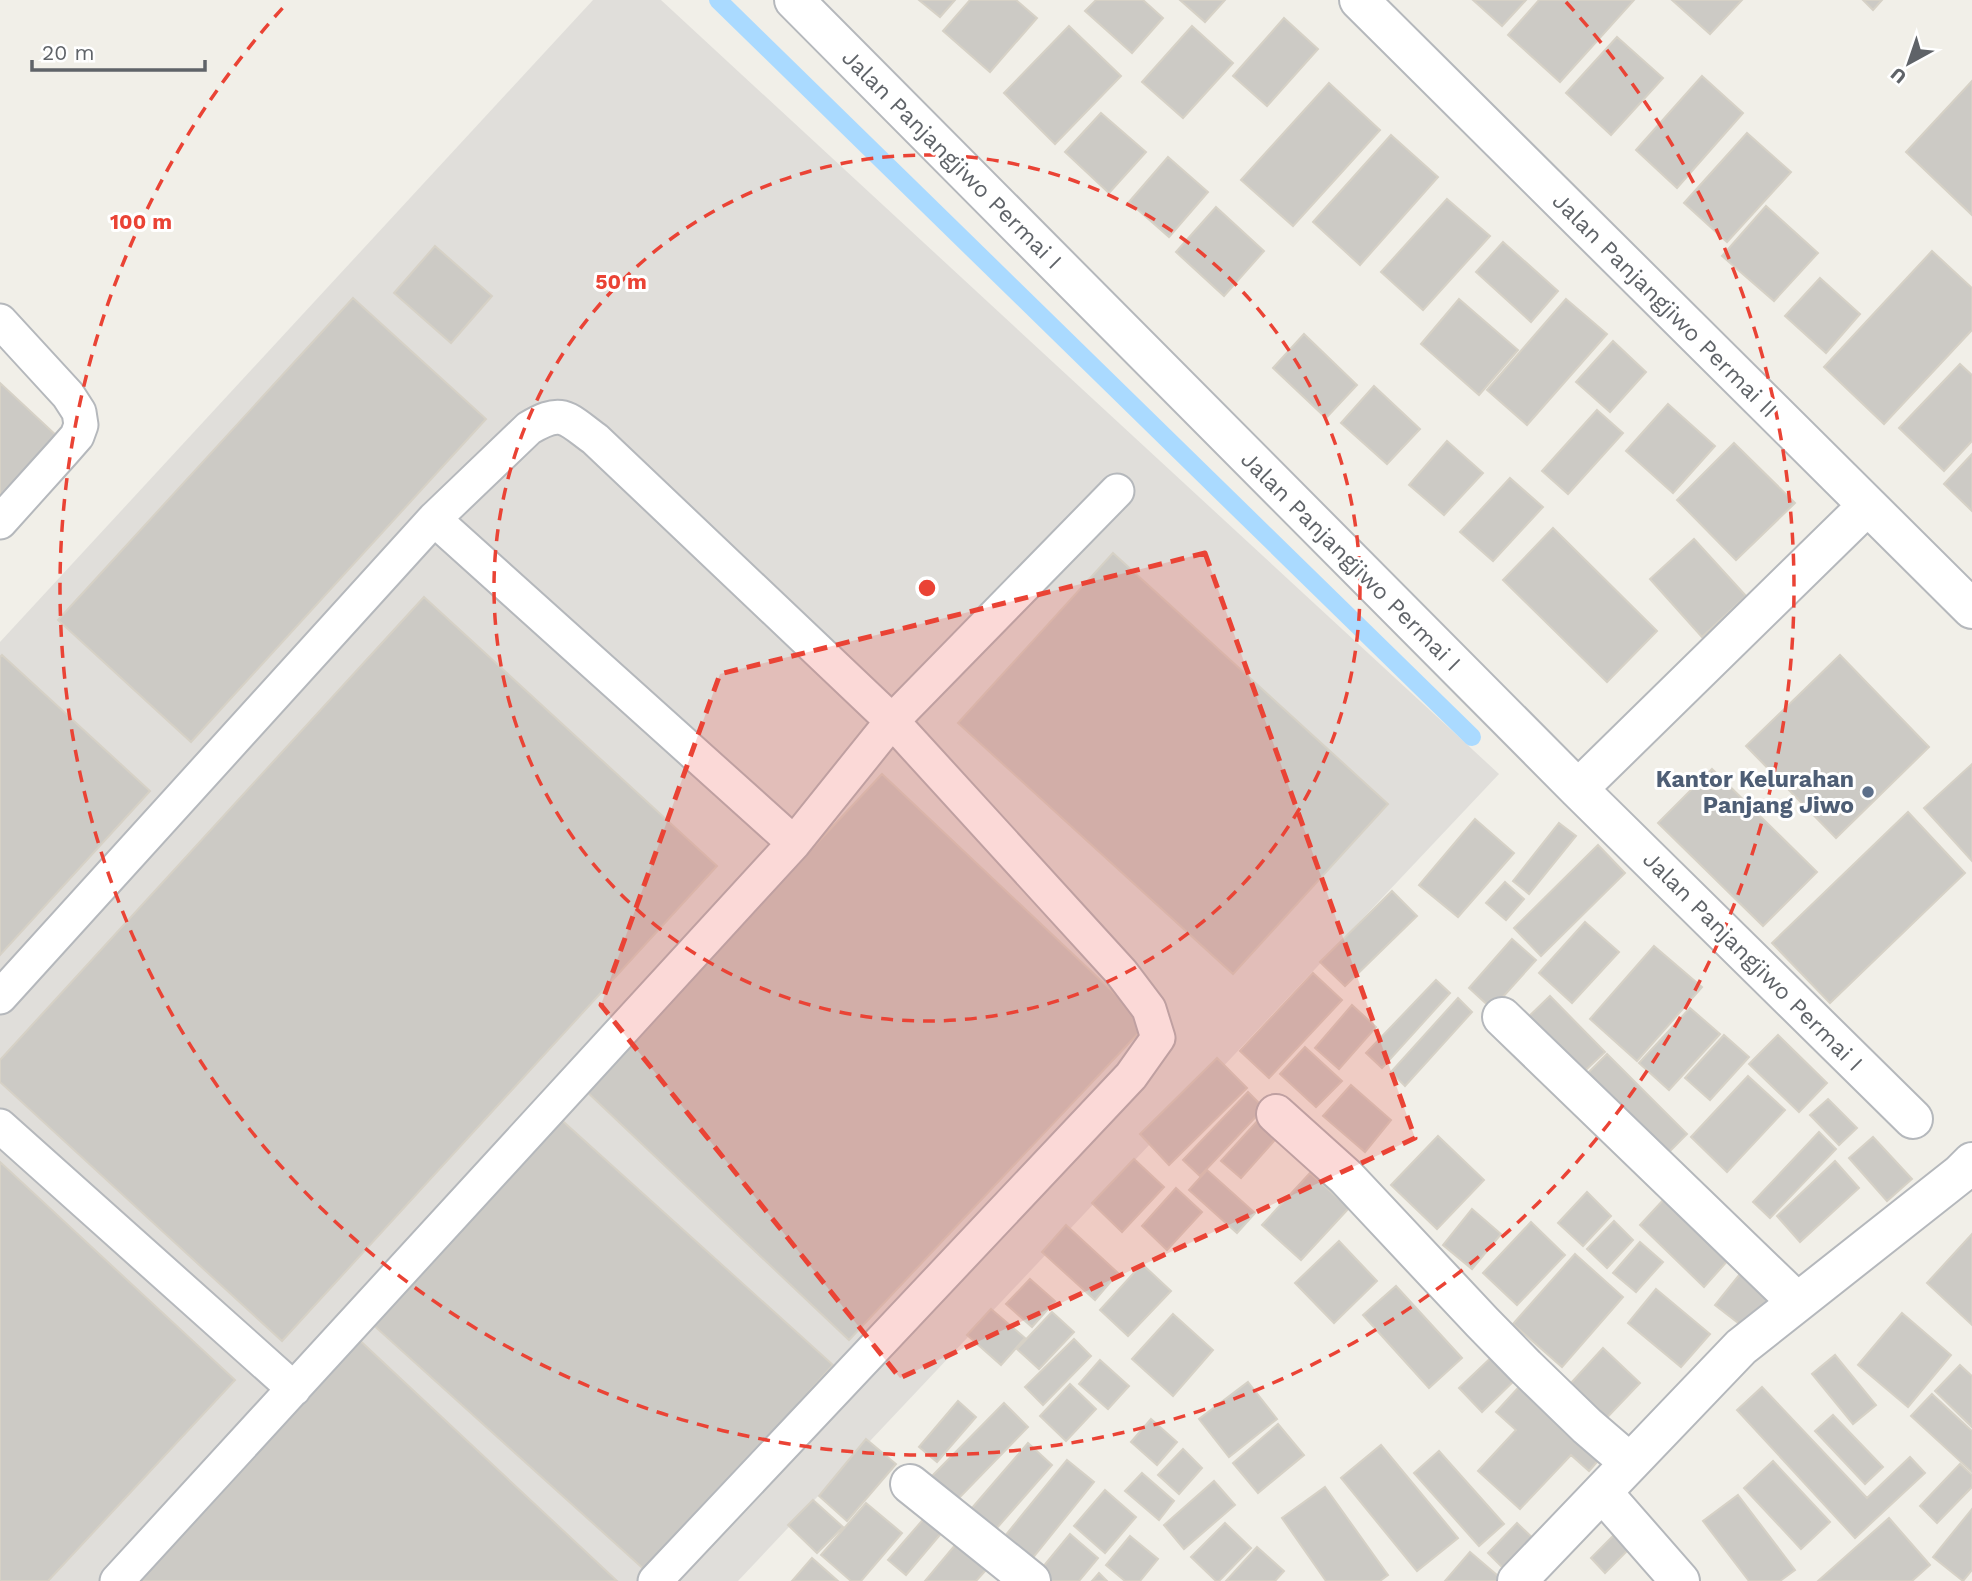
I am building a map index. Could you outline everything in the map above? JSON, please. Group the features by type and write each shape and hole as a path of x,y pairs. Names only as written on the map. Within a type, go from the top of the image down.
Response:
{"street":[{"name":"Jalan Panjangjiwo Permai I","path":"794,0 1578,789 1913,1119"},
{"name":"Jalan Panjangjiwo Permai II","path":"1359,0 1972,609"},
{"path":"1578,789 1867,506"},
{"path":"1502,1017 1797,1302"},
{"path":"1276,1114 1346,1177 1517,1359 1630,1463"},
{"path":"1517,1581 1741,1347 1968,1174"},
{"path":"910,1485 1031,1581"},
{"path":"1602,1492 1680,1581"}],"lane":[{"path":"0,321 68,395 79,412 81,425 77,436 0,522"},
{"path":"0,997 435,519 529,428 547,417 559,416 573,422 595,439 892,720 1121,972 1149,1009 1158,1038 1131,1076 654,1581"},
{"path":"117,1581 794,843 892,720 1117,491"},
{"path":"435,519 794,843"},
{"path":"0,1126 294,1389"}],"highlighted area":[{"path":"1205,553 1415,1138 900,1378 601,1005 720,674"}],"shaded area":[{"path":"593,0 661,0 1499,774 738,1581 0,1581 0,642"}],"building":[{"path":"919,0 955,0 940,17"},
{"path":"970,0 1016,0 1037,18 990,72 943,31"},
{"path":"1096,0 1143,0 1163,18 1132,53 1085,11"},
{"path":"1180,0 1225,0 1205,22"},
{"path":"1473,0 1526,0 1502,26"},
{"path":"1539,0 1634,0 1560,82 1508,35"},
{"path":"1672,0 1742,0 1710,34"},
{"path":"1863,0 1882,0 1873,10"},
{"path":"1284,18 1318,49 1267,106 1233,76"},
{"path":"1069,26 1121,76 1055,144 1004,93"},
{"path":"1192,26 1233,63 1183,118 1142,82"},
{"path":"1617,37 1663,78 1611,135 1566,93"},
{"path":"1702,76 1743,113 1677,188 1636,150"},
{"path":"1972,81 1972,215 1906,152"},
{"path":"1329,83 1380,130 1293,226 1241,180"},
{"path":"1101,113 1146,152 1109,193 1065,152"},
{"path":"1747,133 1791,172 1727,242 1684,203"},
{"path":"1391,135 1438,177 1360,265 1313,222"},
{"path":"1168,157 1208,192 1169,237 1129,202"},
{"path":"1447,199 1490,236 1423,310 1381,272"},
{"path":"1766,206 1818,253 1774,301 1722,256"},
{"path":"1216,207 1264,251 1224,296 1176,252"},
{"path":"1503,242 1558,291 1531,322 1476,272"},
{"path":"435,246 492,296 451,343 394,293"},
{"path":"1932,251 1972,288 1972,330 1884,424 1824,367"},
{"path":"1820,278 1860,314 1826,353 1785,316"},
{"path":"353,298 486,419 191,742 58,620"},
{"path":"1459,299 1518,350 1479,395 1421,344"},
{"path":"1566,299 1607,334 1527,425 1487,390"},
{"path":"1304,334 1357,385 1326,418 1273,368"},
{"path":"1613,341 1646,372 1610,412 1576,382"},
{"path":"1960,364 1972,375 1972,441 1944,471 1899,428"},
{"path":"0,383 58,437 0,498"},
{"path":"1374,386 1420,429 1387,464 1341,423"},
{"path":"1668,404 1715,446 1673,493 1626,451"},
{"path":"1597,410 1623,433 1568,494 1542,471"},
{"path":"1447,441 1483,473 1444,515 1409,485"},
{"path":"1734,443 1795,503 1736,560 1677,500"},
{"path":"1972,454 1972,511 1944,484"},
{"path":"1510,478 1543,507 1493,561 1460,532"},
{"path":"1553,528 1657,631 1607,682 1503,580"},
{"path":"1694,539 1746,596 1702,637 1650,579"},
{"path":"1113,553 1388,804 1233,974 958,723"},
{"path":"424,597 717,866 282,1341 0,1082 0,1060"},
{"path":"2,655 150,791 0,955 0,657"},
{"path":"1840,655 1929,747 1836,838 1746,746"},
{"path":"1972,764 1972,861 1924,808"},
{"path":"1712,769 1817,872 1763,926 1658,823"},
{"path":"882,774 1147,1024 849,1340 585,1090"},
{"path":"1908,812 1965,873 1830,1003 1772,943"},
{"path":"1475,819 1514,853 1458,917 1419,885"},
{"path":"1559,823 1576,836 1529,894 1513,881"},
{"path":"1598,845 1625,873 1541,956 1514,928"},
{"path":"1505,882 1524,899 1506,920 1486,903"},
{"path":"1392,891 1417,916 1345,986 1320,962"},
{"path":"1585,922 1619,952 1572,1003 1539,973"},
{"path":"1512,939 1536,960 1492,1009 1469,988"},
{"path":"1654,946 1702,987 1637,1061 1590,1019"},
{"path":"1313,973 1342,1000 1269,1078 1240,1051"},
{"path":"1436,980 1450,993 1382,1068 1366,1053"},
{"path":"1550,996 1605,1052 1575,1080 1522,1023"},
{"path":"1458,998 1472,1012 1405,1086 1391,1072"},
{"path":"1352,1005 1376,1027 1339,1069 1315,1048"},
{"path":"1690,1008 1720,1034 1669,1090 1639,1063"},
{"path":"1724,1035 1749,1057 1710,1100 1685,1078"},
{"path":"1778,1035 1827,1083 1799,1112 1749,1064"},
{"path":"1305,1047 1342,1081 1316,1107 1280,1074"},
{"path":"1607,1054 1687,1134 1662,1159 1582,1079"},
{"path":"1217,1058 1247,1088 1169,1165 1140,1134"},
{"path":"1748,1076 1785,1110 1727,1172 1691,1137"},
{"path":"1351,1085 1391,1120 1365,1152 1323,1116"},
{"path":"1248,1092 1264,1108 1200,1176 1183,1160"},
{"path":"1828,1099 1857,1128 1839,1145 1810,1115"},
{"path":"556,1115 833,1365 647,1572 370,1322"},
{"path":"1262,1116 1281,1133 1241,1178 1221,1161"},
{"path":"1819,1132 1836,1149 1770,1218 1753,1202"},
{"path":"1438,1136 1484,1180 1437,1229 1391,1185"},
{"path":"1873,1137 1912,1179 1887,1201 1849,1158"},
{"path":"1134,1159 1164,1187 1122,1232 1092,1203"},
{"path":"1835,1161 1859,1188 1800,1242 1777,1216"},
{"path":"0,1162 235,1380 48,1581 0,1581"},
{"path":"1207,1170 1255,1213 1237,1233 1189,1190"},
{"path":"1310,1173 1349,1208 1301,1260 1262,1225"},
{"path":"1176,1188 1202,1212 1167,1250 1142,1226"},
{"path":"1587,1192 1611,1216 1583,1246 1558,1223"},
{"path":"1666,1197 1730,1258 1704,1287 1640,1225"},
{"path":"1472,1209 1501,1234 1472,1269 1443,1245"},
{"path":"1614,1221 1633,1240 1607,1268 1587,1249"},
{"path":"1531,1222 1565,1255 1517,1305 1483,1273"},
{"path":"1066,1225 1118,1273 1095,1300 1042,1252"},
{"path":"1972,1234 1972,1325 1927,1283"},
{"path":"1339,1241 1377,1281 1334,1323 1295,1283"},
{"path":"1640,1242 1663,1262 1636,1292 1613,1273"},
{"path":"1575,1254 1623,1297 1562,1367 1513,1324"},
{"path":"1142,1264 1171,1291 1128,1336 1100,1310"},
{"path":"1740,1274 1774,1301 1750,1332 1715,1305"},
{"path":"1030,1279 1055,1301 1032,1327 1006,1304"},
{"path":"1396,1286 1462,1358 1429,1388 1363,1315"},
{"path":"1656,1289 1710,1334 1681,1367 1628,1323"},
{"path":"991,1309 1025,1338 1001,1365 967,1335"},
{"path":"1052,1312 1074,1332 1039,1369 1017,1349"},
{"path":"1902,1313 1951,1355 1908,1407 1858,1365"},
{"path":"1173,1314 1213,1350 1173,1396 1132,1359"},
{"path":"354,1335 617,1581 123,1581"},
{"path":"1074,1339 1091,1356 1043,1405 1025,1387"},
{"path":"1603,1348 1640,1383 1597,1428 1561,1394"},
{"path":"1497,1352 1519,1376 1482,1412 1459,1388"},
{"path":"1835,1355 1876,1405 1853,1424 1812,1374"},
{"path":"1100,1360 1129,1386 1108,1409 1079,1384"},
{"path":"1960,1365 1972,1376 1972,1427 1935,1391"},
{"path":"1528,1377 1604,1454 1589,1471 1571,1455 1520,1509 1478,1471 1516,1430 1496,1412"},
{"path":"1248,1382 1277,1419 1229,1457 1199,1419"},
{"path":"1070,1384 1096,1409 1066,1441 1040,1416"},
{"path":"1762,1387 1867,1498 1910,1457 1925,1473 1855,1538 1737,1410"},
{"path":"1932,1394 1972,1431 1972,1472 1911,1416"},
{"path":"958,1401 976,1417 937,1462 919,1447"},
{"path":"1004,1403 1028,1427 957,1500 932,1476"},
{"path":"1833,1415 1883,1467 1865,1484 1815,1431"},
{"path":"1151,1419 1177,1442 1157,1465 1131,1442"},
{"path":"1278,1424 1304,1455 1258,1493 1233,1463"},
{"path":"866,1439 896,1464 847,1521 819,1496"},
{"path":"1028,1443 1052,1465 996,1529 972,1508"},
{"path":"1381,1445 1458,1538 1417,1571 1341,1478"},
{"path":"1183,1449 1202,1468 1179,1494 1158,1475"},
{"path":"1439,1451 1504,1524 1479,1546 1414,1473"},
{"path":"1067,1460 1094,1482 1027,1565 1000,1542"},
{"path":"1773,1461 1830,1522 1801,1549 1744,1488"},
{"path":"1960,1464 1972,1475 1972,1487 1937,1523 1920,1506"},
{"path":"1142,1473 1174,1501 1159,1520 1125,1491"},
{"path":"1214,1481 1235,1505 1184,1549 1164,1525"},
{"path":"1325,1487 1388,1575 1380,1581 1326,1581 1282,1518"},
{"path":"1105,1490 1136,1517 1105,1553 1074,1526"},
{"path":"1738,1495 1795,1570 1780,1581 1749,1581 1703,1521"},
{"path":"813,1500 843,1527 817,1553 788,1525"},
{"path":"866,1503 902,1533 861,1581 851,1581 821,1555"},
{"path":"1972,1509 1972,1570 1963,1581 1933,1557"},
{"path":"927,1515 944,1530 906,1575 888,1560"},
{"path":"1889,1518 1930,1565 1912,1581 1818,1581"},
{"path":"1225,1523 1251,1548 1216,1581 1191,1557"},
{"path":"1517,1523 1543,1548 1513,1578 1488,1553"},
{"path":"1070,1534 1098,1558 1079,1581 1047,1581 1038,1573"},
{"path":"1615,1534 1629,1549 1605,1573 1591,1558"},
{"path":"1130,1536 1158,1559 1140,1581 1125,1581 1106,1565"},
{"path":"956,1544 986,1570 976,1581 925,1581"},
{"path":"1257,1547 1284,1571 1275,1581 1226,1581"},
{"path":"1470,1552 1504,1581 1445,1581"},
{"path":"812,1558 838,1581 792,1581"},
{"path":"1099,1573 1107,1581 1092,1581"}],"waterway":[{"path":"718,0 1472,737"}],"place":[{"name":"Kantor Kelurahan Panjang Jiwo","path":"1868,792"}]}
